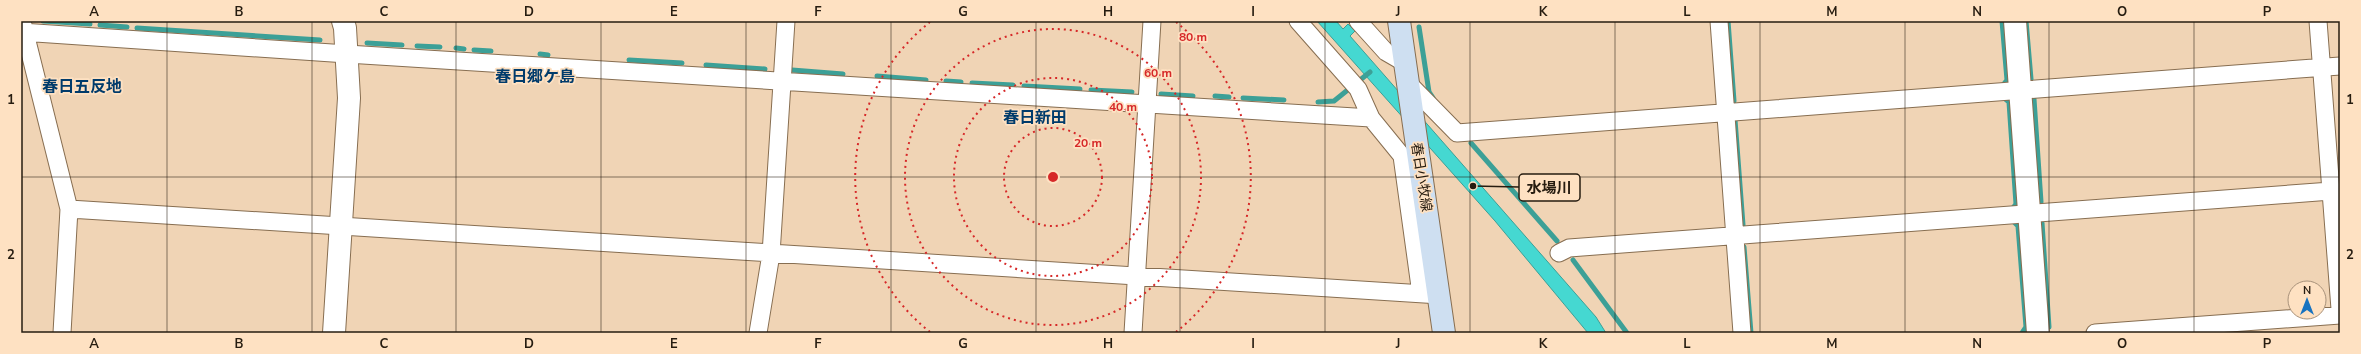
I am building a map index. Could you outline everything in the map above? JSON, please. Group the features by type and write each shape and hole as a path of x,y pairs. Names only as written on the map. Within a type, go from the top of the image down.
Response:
{"main road":[{"name":"春日小牧線","path":"1399,21 1420,163 1430,294 1444,333"}],"street":[{"path":"334,333 349,98 347,54 343,21"},
{"path":"758,333 771,254 786,21"},
{"path":"1133,333 1152,21"},
{"path":"69,209 1430,294 1402,156 1371,118 1354,84 1298,21"},
{"path":"1358,21 1407,73 1458,133 2340,66"},
{"path":"1719,21 1742,333"},
{"path":"2015,21 2038,333"},
{"path":"2318,21 2334,190 2340,309"},
{"path":"62,333 69,209 23,28 347,54 1371,118"},
{"path":"1559,253 1568,248 2334,190"},
{"path":"2095,333 2340,315"}],"water":[{"path":"1317,21 1336,21 1343,29 1348,24 1355,31 1350,36 1596,317 1606,333 1588,333 1495,221"}],"waterway":[{"path":"43,21 90,24"},
{"path":"1728,21 1734,101"},
{"path":"2002,21 2007,80 2003,85"},
{"path":"2026,21 2031,79"},
{"path":"100,25 127,27"},
{"path":"1419,27 1429,92 1433,98"},
{"path":"137,28 320,40"},
{"path":"367,43 402,45"},
{"path":"417,46 440,47"},
{"path":"456,48 464,49"},
{"path":"474,50 491,51"},
{"path":"540,54 548,55"},
{"path":"629,60 682,63"},
{"path":"706,65 765,69"},
{"path":"792,70 843,74"},
{"path":"1318,102 1334,101 1370,72"},
{"path":"877,76 926,80"},
{"path":"946,81 961,82"},
{"path":"972,83 1013,85"},
{"path":"1024,86 1080,89"},
{"path":"1091,90 1132,92"},
{"path":"1161,94 1193,96"},
{"path":"1215,96 1229,97"},
{"path":"2003,97 2009,102 2016,204 2013,208"},
{"path":"1243,98 1284,100"},
{"path":"2034,99 2041,202"},
{"path":"1735,120 1743,225"},
{"path":"1471,143 1557,241"},
{"path":"2014,222 2018,226 2026,327 2022,333"},
{"path":"2042,223 2049,327"},
{"path":"1744,247 1751,333"},
{"path":"1573,260 1627,333"}],"place":[{"name":"水場川","path":"1473,186"}],"district":[{"name":"春日郷ケ島","path":"535,76"},
{"name":"春日五反地","path":"82,86"},
{"name":"春日新田","path":"1035,117"}]}
